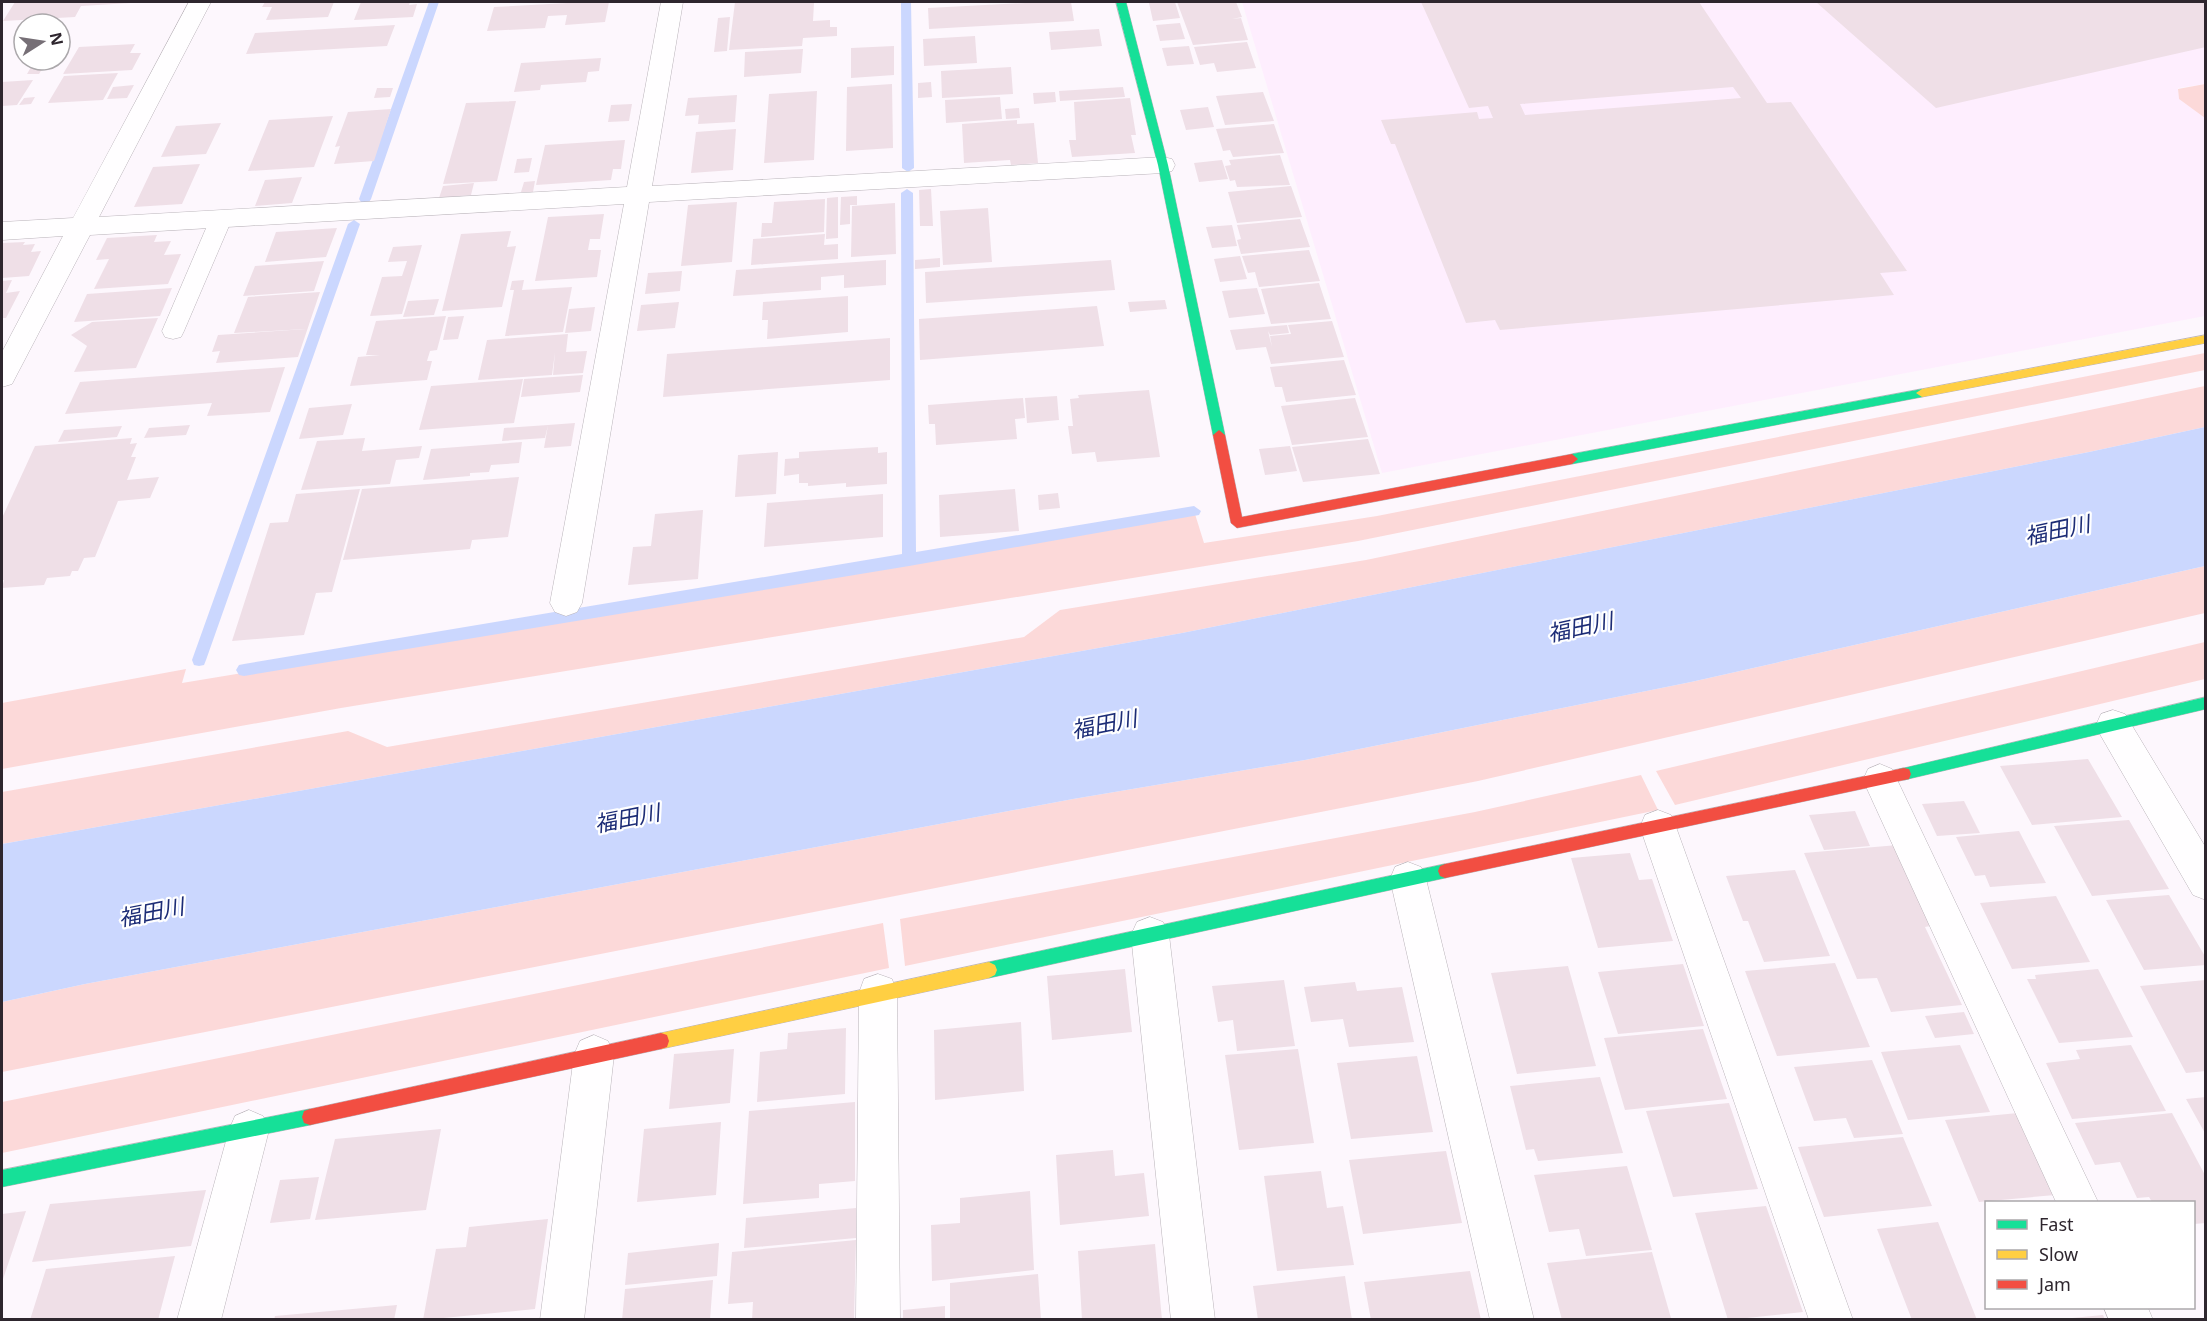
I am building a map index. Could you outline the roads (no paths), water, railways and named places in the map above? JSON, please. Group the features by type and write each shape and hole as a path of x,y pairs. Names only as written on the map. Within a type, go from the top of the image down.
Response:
{"street":[{"path":"2,376 201,2"},
{"path":"566,603 672,2"},
{"path":"1121,2 1164,165 1237,523 2205,339"},
{"path":"2,231 1164,165"},
{"path":"2,1179 249,1130 1408,879 1880,780 2205,703"},
{"path":"2113,725 2205,883"},
{"path":"1880,780 2076,1201"},
{"path":"1658,827 1831,1320"},
{"path":"1408,879 1512,1320"},
{"path":"1150,935 1193,1320"},
{"path":"878,993 878,1320"},
{"path":"562,1320 594,1055"},
{"path":"199,1320 249,1130"}],"lane":[{"path":"173,331 221,219"}],"water":[{"name":"福田川","path":"2205,427 2205,566 1691,682 1305,760 1073,799 85,984 2,1002 2,844 1182,633"}],"waterway":[{"path":"365,199 434,2"},
{"path":"906,2 908,168"},
{"path":"907,193 909,559"},
{"path":"199,660 354,224"},
{"path":"909,559 1194,511"},
{"path":"244,670 909,559"}]}
